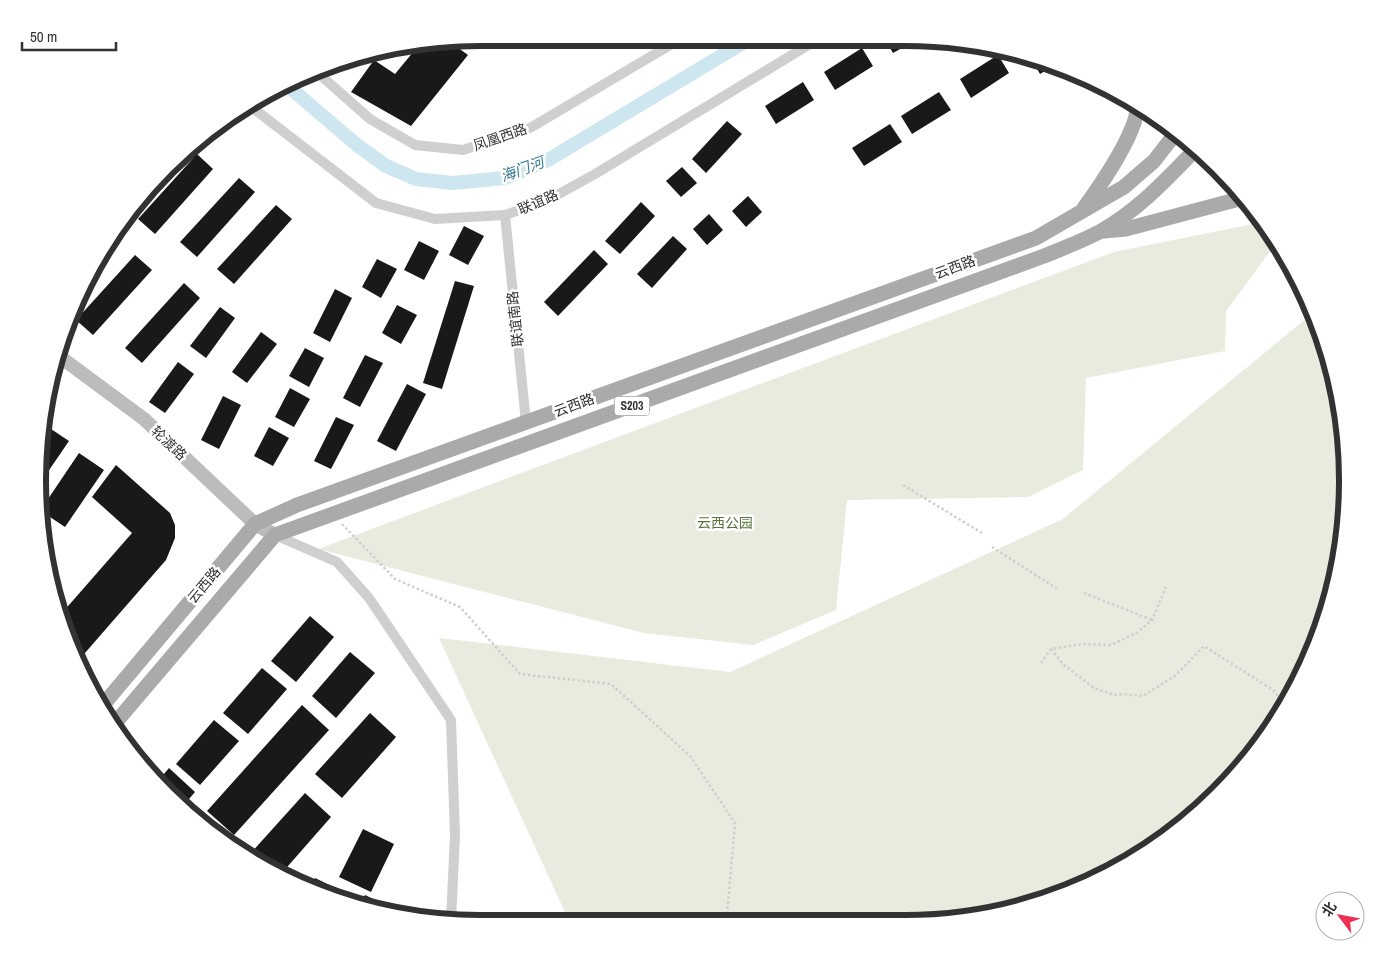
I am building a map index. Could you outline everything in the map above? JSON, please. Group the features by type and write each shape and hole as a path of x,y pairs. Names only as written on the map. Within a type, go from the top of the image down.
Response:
{"main road":[{"path":"1081,212 1102,183 1133,127 1136,113"},
{"name":"云西路","path":"106,701 255,524 297,505 1036,238 1124,187 1138,176 1171,138"},
{"name":"云西路","path":"118,720 275,535 1044,256 1100,232 1158,190 1191,154"},
{"name":"云西路","path":"1100,232 1126,229 1236,200"},
{"name":"轮渡路","path":"64,359 144,419 255,524 275,535"}],"street":[{"name":"凤凰西路","path":"321,76 370,119 416,145 463,150 530,128 668,46"},
{"name":"联谊路","path":"255,109 376,203 435,219 505,215 550,199 595,174 807,46"},
{"name":"联谊南路","path":"505,215 526,422"},
{"path":"275,535 337,562 369,598 451,720 456,835 451,914"}],"path":[{"path":"903,484 982,533"},
{"path":"333,514 395,580 460,607 520,674 611,684 690,756 735,823 727,915"},
{"path":"992,547 1059,590"},
{"path":"1041,662 1051,650 1083,644 1111,645 1138,632 1152,620 1166,587"},
{"path":"1084,593 1152,620"},
{"path":"1051,650 1063,664 1094,688 1114,695 1143,696 1175,676 1204,646 1273,690 1280,700"}],"green space":[{"name":"云西公园","path":"1255,224 1273,250 1226,311 1225,351 1086,378 1083,470 1028,497 847,500 836,610 753,645 644,633 318,549 1114,252"},
{"path":"1307,318 1324,368 1335,424 1339,480 1338,509 1330,565 1316,620 1306,647 1281,698 1249,745 1212,788 1146,842 1122,857 1071,882 1017,900 989,906 933,914 904,915 566,915 439,638 730,672 1063,519"}],"building":[{"path":"889,46 905,46 893,53"},
{"path":"457,47 468,55 411,126 351,92 374,60 395,74 413,52"},
{"path":"862,48 873,66 835,90 824,72"},
{"path":"996,56 999,57 1009,73 971,98 960,79"},
{"path":"1036,67 1047,70 1040,74"},
{"path":"803,82 814,100 776,124 765,106"},
{"path":"939,92 951,110 912,134 901,116"},
{"path":"727,121 742,134 706,173 692,159"},
{"path":"890,124 902,142 864,166 852,148"},
{"path":"197,154 213,169 155,234 138,219"},
{"path":"682,167 697,183 681,197 666,181"},
{"path":"239,178 255,192 197,257 180,242"},
{"path":"748,196 762,212 746,227 732,211"},
{"path":"641,202 655,216 620,254 605,241"},
{"path":"276,205 292,219 234,284 217,269"},
{"path":"709,214 723,230 707,245 693,229"},
{"path":"464,226 484,236 468,265 449,255"},
{"path":"673,236 687,249 652,288 637,274"},
{"path":"419,241 439,251 424,280 404,270"},
{"path":"594,250 608,264 558,316 544,302"},
{"path":"135,255 152,270 93,335 77,321"},
{"path":"377,259 397,269 381,298 362,287"},
{"path":"455,281 474,286 442,389 423,383"},
{"path":"184,283 200,298 142,363 125,348"},
{"path":"335,289 352,298 330,342 313,333"},
{"path":"397,305 417,315 401,344 382,333"},
{"path":"220,307 235,318 206,358 190,346"},
{"path":"261,332 277,344 247,383 232,372"},
{"path":"305,348 324,358 309,387 289,376"},
{"path":"365,355 383,363 360,407 343,398"},
{"path":"178,362 194,374 165,413 149,402"},
{"path":"407,384 426,394 396,451 377,441"},
{"path":"290,388 310,399 294,427 275,417"},
{"path":"223,396 241,405 219,449 201,440"},
{"path":"336,417 354,425 331,469 314,461"},
{"path":"269,427 289,438 273,466 254,456"},
{"path":"50,428 69,441 46,474"},
{"path":"79,453 104,470 65,527 48,515 47,501"},
{"path":"116,465 170,513 175,525 175,538 166,560 83,655 66,609 132,533 92,497"},
{"path":"310,616 334,637 296,682 271,661"},
{"path":"350,652 375,673 336,718 312,696"},
{"path":"262,668 287,689 248,734 223,713"},
{"path":"302,705 329,730 234,835 207,811"},
{"path":"370,713 396,737 342,798 315,774"},
{"path":"214,720 239,741 200,785 176,764"},
{"path":"169,768 195,792 187,801 162,776"},
{"path":"305,793 331,817 286,869 253,851"},
{"path":"363,829 394,844 371,892 339,877"},
{"path":"315,878 346,893 341,892 313,882"},
{"path":"365,895 381,903 368,900 363,899"}],"waterway":[{"name":"海门河","path":"292,89 357,145 386,166 416,179 452,183 505,178 548,160 738,46"}]}
